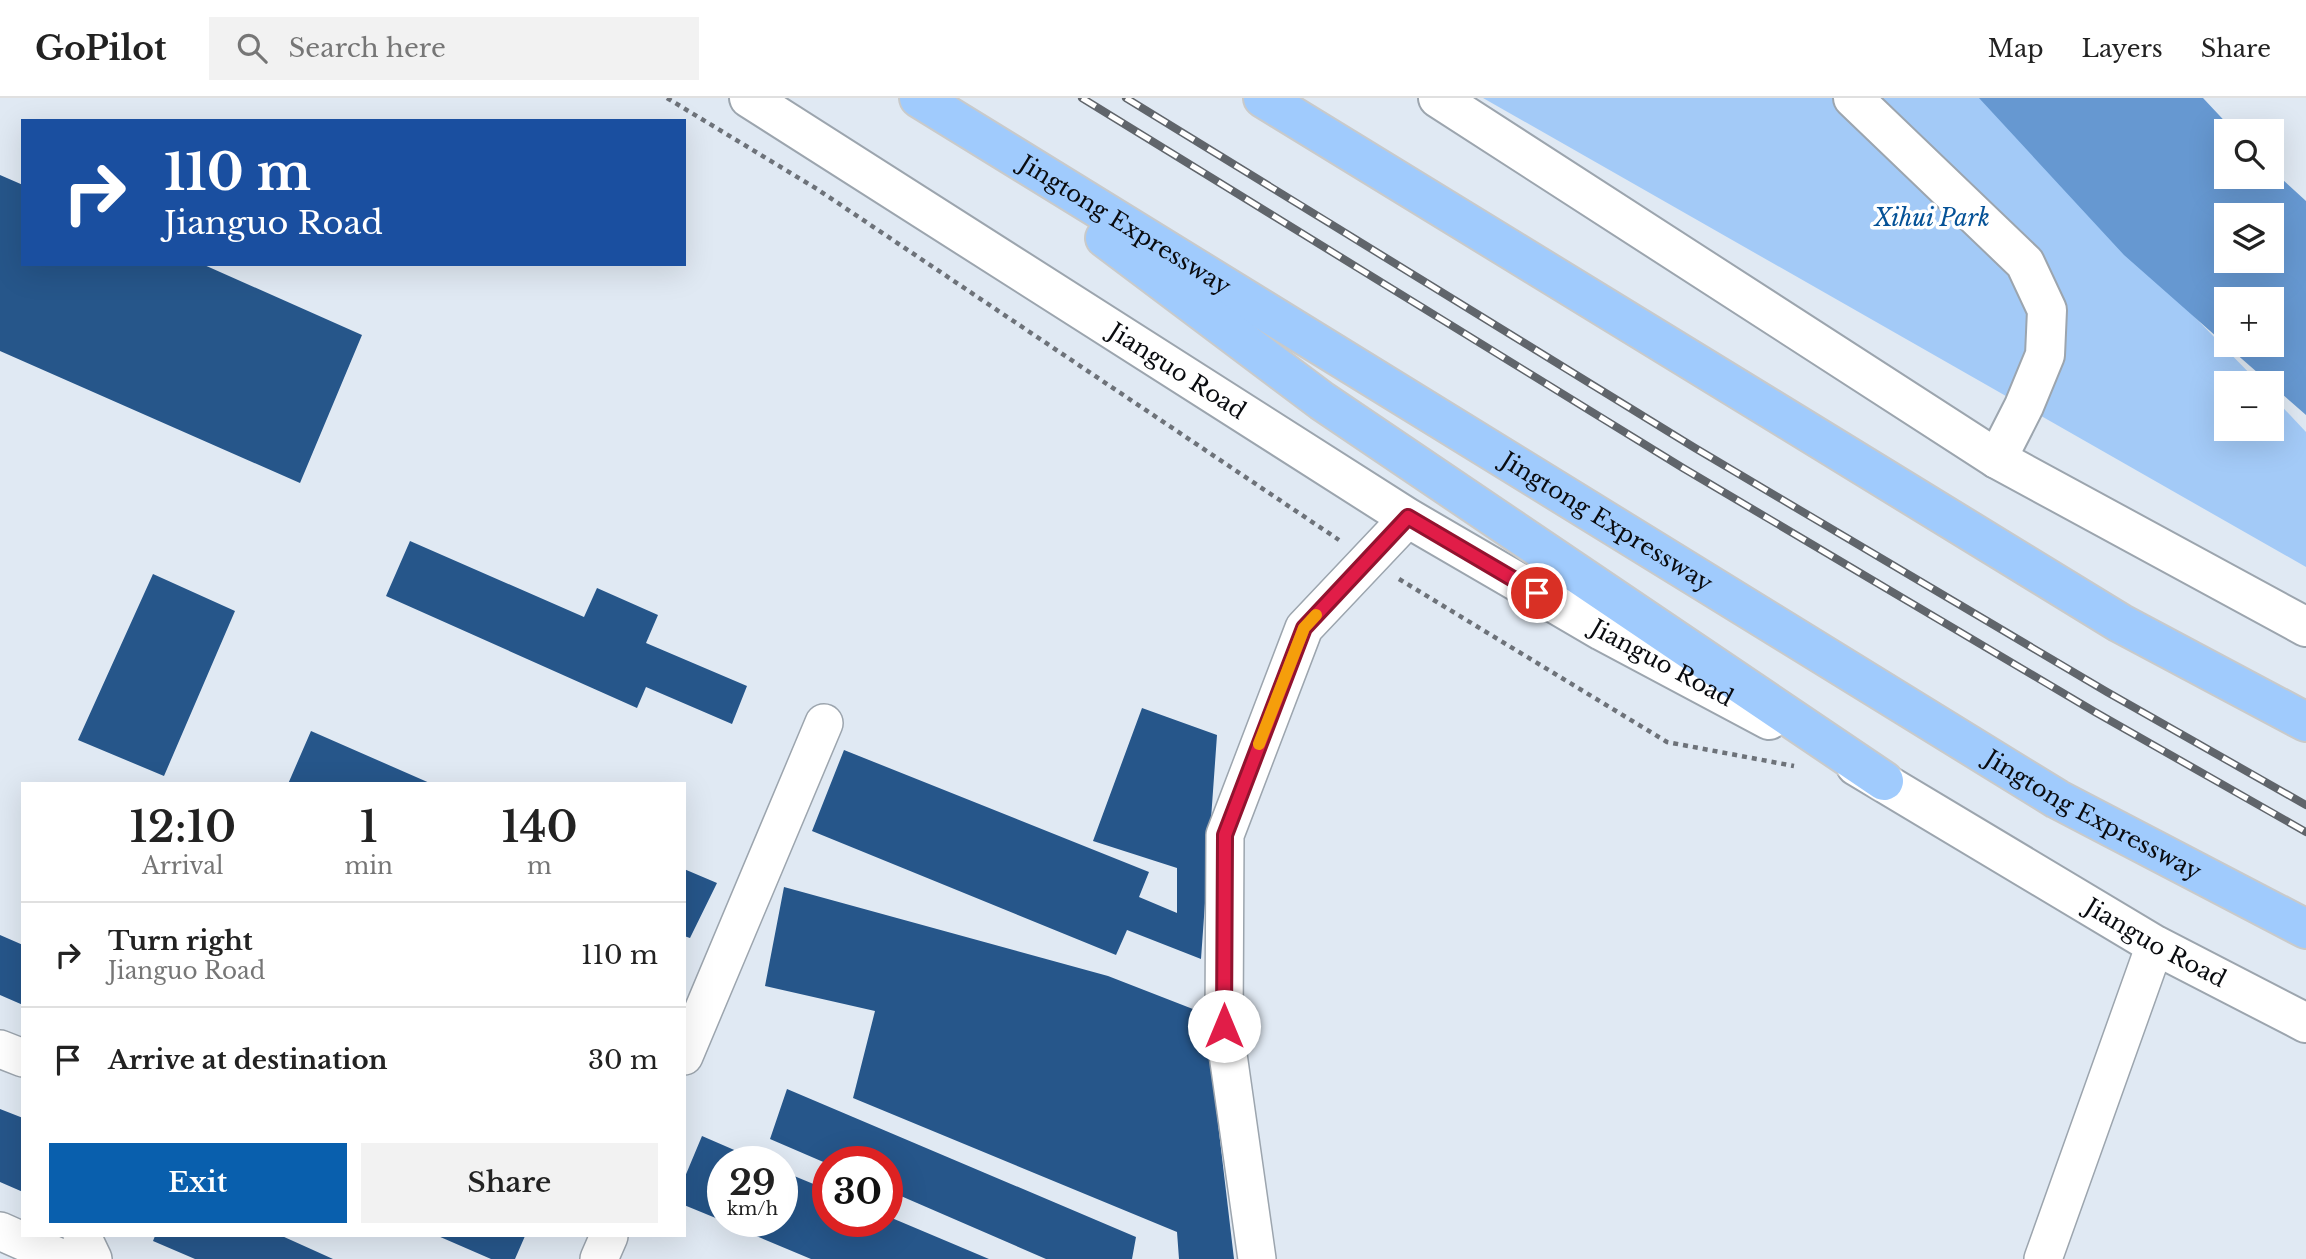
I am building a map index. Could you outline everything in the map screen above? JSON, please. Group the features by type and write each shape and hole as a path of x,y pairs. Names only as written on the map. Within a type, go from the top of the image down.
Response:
{"highway":[{"path":"919,98 1322,401 1884,781"},
{"name":"Jingtong Expressway","path":"919,98 2057,799 2306,929"},
{"path":"1264,98 2120,623 2306,722"}],"main road":[{"name":"Jianguo Road","path":"749,98 1408,517 1602,631 1884,781 2155,945 2306,1023"},
{"path":"1438,98 1997,459 2306,627"},
{"path":"1853,98 2025,263 2047,310 2045,355 2024,406 1997,459"}],"street":[{"path":"1257,1259 1224,1026 1225,835 1304,628 1408,517"},
{"path":"686,1051 824,723"},
{"path":"2043,1259 2155,945"},
{"path":"0,1049 21,1057"},
{"path":"0,1231 64,1259"},
{"path":"82,1237 93,1259"}],"path":[{"path":"667,98 817,189 1368,560 1667,742 1807,768"}],"green space":[{"name":"Xihui Park","path":"1483,98 1981,98 2214,337 2214,357 2234,357 2247,371 2214,371 2214,441 2284,441 2284,409 2306,432 2306,567"}],"shaded area":[{"path":"1979,98 2203,98 2223,119 2214,119 2214,189 2284,189 2284,181 2306,201 2306,415 2284,396 2284,371 2256,371 2240,357 2284,357 2284,287 2214,287 2214,334 2124,255"}],"building":[{"path":"0,175 21,184 21,266 207,266 362,335 300,483 0,351"},
{"path":"410,541 584,617 597,588 658,615 646,643 747,686 732,724 646,687 637,708 386,596"},
{"path":"153,574 235,611 164,776 78,740"},
{"path":"1142,708 1217,735 1201,959 1127,930 1116,955 812,831 844,750 1149,872 1139,897 1177,913 1177,868 1093,841"},
{"path":"311,731 427,782 289,782"},
{"path":"686,870 717,883 690,938 686,937"},
{"path":"784,887 1108,976 1198,1011 1209,1047 1234,1259 1179,1259 1177,1232 853,1098 875,1011 765,986"},
{"path":"0,935 21,944 21,1004 0,995"},
{"path":"787,1089 1136,1237 1132,1259 1046,1259 903,1197 903,1146 812,1146 812,1157 798,1151 798,1146 786,1146 770,1139"},
{"path":"0,1109 21,1117 21,1191 0,1182"},
{"path":"702,1136 725,1146 707,1146 707,1214 686,1206 686,1174"},
{"path":"798,1178 812,1183 812,1237 903,1237 903,1223 989,1259 811,1259 759,1237 798,1237"},
{"path":"155,1237 284,1237 333,1259 195,1259 153,1241"},
{"path":"440,1237 525,1237 515,1259 491,1259"}],"railway":[{"path":"1082,98 1683,468 2095,712 2306,832"},
{"path":"1126,98 1695,448 2107,692 2306,805"}],"slow traffic":[{"path":"1259,744 1304,628 1316,615"}],"route":[{"path":"1224,1026 1225,835 1304,628 1408,517 1537,593"}]}
